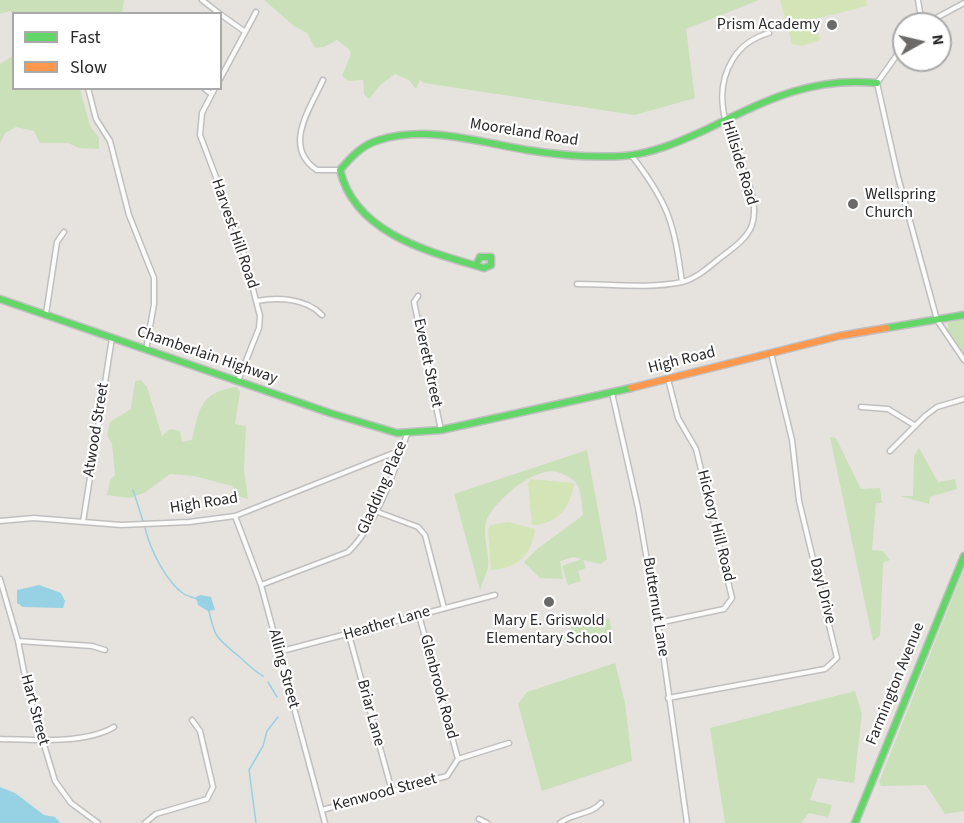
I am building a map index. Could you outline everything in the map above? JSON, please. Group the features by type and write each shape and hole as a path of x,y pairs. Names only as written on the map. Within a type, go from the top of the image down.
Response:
{"main road":[{"name":"Mooreland Road","path":"340,170 358,150 368,144 413,135 451,136 568,155 632,156 693,136 780,94 808,86 864,80 877,83"},
{"path":"340,170 349,199 400,240 422,250 476,265"},
{"name":"Chamberlain Highway","path":"0,299 370,426 407,434"},
{"name":"High Road","path":"407,434 441,430 612,393 853,333 964,315"},
{"name":"Farmington Avenue","path":"855,823 964,556"}],"street":[{"path":"202,0 217,12"},
{"path":"947,12 964,3"},
{"path":"222,75 256,12"},
{"path":"222,15 244,31"},
{"name":"Hillside Road","path":"577,284 644,285 682,282 691,279 740,242 751,227 754,212 752,197 725,122 724,83 729,66 742,48 761,35 769,33"},
{"path":"892,62 877,83 898,177 937,320 964,360"},
{"path":"323,81 300,131 299,147 304,158 317,170 340,170"},
{"path":"89,90 96,119 110,141 129,215 154,278 154,304 146,350"},
{"path":"206,90 211,94"},
{"name":"Harvest Hill Road","path":"214,90 202,112 200,135 241,243 257,301 259,328 238,381"},
{"path":"632,156 661,197 670,218 678,241 682,282"},
{"path":"45,315 57,242 64,232"},
{"name":"Everett Street","path":"418,296 414,302 441,430"},
{"path":"257,301 281,298 310,307 322,315"},
{"name":"Atwood Street","path":"83,522 112,338"},
{"name":"Dayl Drive","path":"668,698 825,669 837,658 837,650 799,501 792,440 771,352"},
{"name":"Hickory Hill Road","path":"658,623 724,609 732,598 696,449 678,418 668,379"},
{"name":"Butternut Lane","path":"612,393 636,498 658,623 687,823"},
{"path":"890,451 914,425 937,407 964,399"},
{"path":"861,407 888,409 914,425"},
{"name":"Gladding Place","path":"261,585 348,552 359,542 375,511 407,434"},
{"name":"High Road","path":"0,520 34,518 140,525 235,516 401,450"},
{"path":"375,511 418,527 425,535 444,608"},
{"name":"Alling Street","path":"235,516 261,585 325,823"},
{"name":"Hart Street","path":"0,579 18,641 28,692 58,787 71,803 98,823"},
{"name":"Heather Lane","path":"278,652 495,595"},
{"name":"Glenbrook Road","path":"419,615 458,759"},
{"name":"Briar Lane","path":"349,635 392,791"},
{"path":"18,641 92,646 105,650"},
{"path":"145,823 156,814 207,799 213,787 200,732 192,720"},
{"path":"0,739 42,740 103,734 114,727"},
{"name":"Kenwood Street","path":"322,810 447,776 458,759 509,743"},
{"path":"560,823 566,818 593,810 601,803"},
{"path":"479,819 487,823"}],"green space":[{"path":"0,0 124,0 122,12 12,13 10,11 0,14"},
{"path":"264,0 759,0 686,29 695,98 635,115 424,83 420,80 416,89 409,80 395,74 380,85 369,99 364,94 363,80 349,81 342,76 351,54 349,49 337,40 324,47 315,48 307,33 294,26"},
{"path":"780,0 866,0 867,6 815,19 820,40 802,46 792,44"},
{"path":"12,57 12,90 80,90 90,126 99,138 99,149 79,148 68,143 40,143 34,131 16,127 5,133 0,143 0,64"},
{"path":"964,318 964,354 948,332 948,323"},
{"path":"141,380 147,387 162,436 170,429 180,431 182,442 192,440 200,411 208,398 225,389 237,387 240,392 235,424 246,426 244,469 248,499 238,496 232,486 194,476 170,474 144,493 130,498 107,495 110,480 115,475 112,444 107,435 110,422 131,409 135,381"},
{"path":"830,437 836,438 861,489 880,488 882,503 876,503 872,550 883,551 890,560 883,563 880,636 873,641"},
{"path":"919,448 938,482 955,479 957,489 930,497 929,504 900,496 913,496 914,456"},
{"path":"587,450 607,559 601,564 583,560 586,568 578,571 581,581 568,585 562,566 582,559 574,557 560,561 563,579 540,578 524,562 583,515 579,487 576,483 565,475 548,471 527,479 516,487 490,514 485,527 488,568 480,590 454,494"},
{"path":"530,479 574,483 566,507 549,522 532,525 528,483"},
{"path":"508,522 535,529 533,538 521,559 508,567 491,570 488,529 491,525"},
{"path":"964,569 964,811 945,814 926,785 881,786 879,782"},
{"path":"609,618 613,636 567,644 566,640 556,643 555,639 574,633 570,626"},
{"path":"615,663 625,703 632,761 542,791 518,704 527,692"},
{"path":"855,691 862,714 854,783 818,778 810,800 832,805 828,817 809,813 801,823 725,823 710,728"}],"water":[{"path":"39,585 61,593 65,601 63,608 23,607 17,603 17,590"},
{"path":"200,595 211,597 215,610 208,611 198,605 196,597"},
{"path":"0,787 15,793 44,815 55,817 60,823 0,823"}],"waterway":[{"path":"133,490 143,521"},
{"path":"145,528 155,555 171,582 184,594 197,599"},
{"path":"209,611 213,627 220,640 263,676"},
{"path":"268,682 277,697"},
{"path":"256,823 249,770 263,746 267,731 278,717"}],"traffic: fast":[{"path":"476,265 480,257 491,257 491,265 484,268 419,247 378,225 361,210 348,192 340,170 357,152 373,142 416,134 453,136 563,155 599,157 633,155 675,143 767,101 808,87 830,83 877,83"},
{"path":"0,299 330,413 397,433 441,430 631,388"},
{"path":"886,328 964,315"},
{"path":"855,823 964,556"}],"traffic: slow":[{"path":"631,388 839,336 886,328"}],"place":[{"name":"Prism Academy","path":"832,25"},
{"name":"Wellspring Church","path":"853,204"},
{"name":"Mary E. Griswold Elementary School","path":"549,602"}]}
